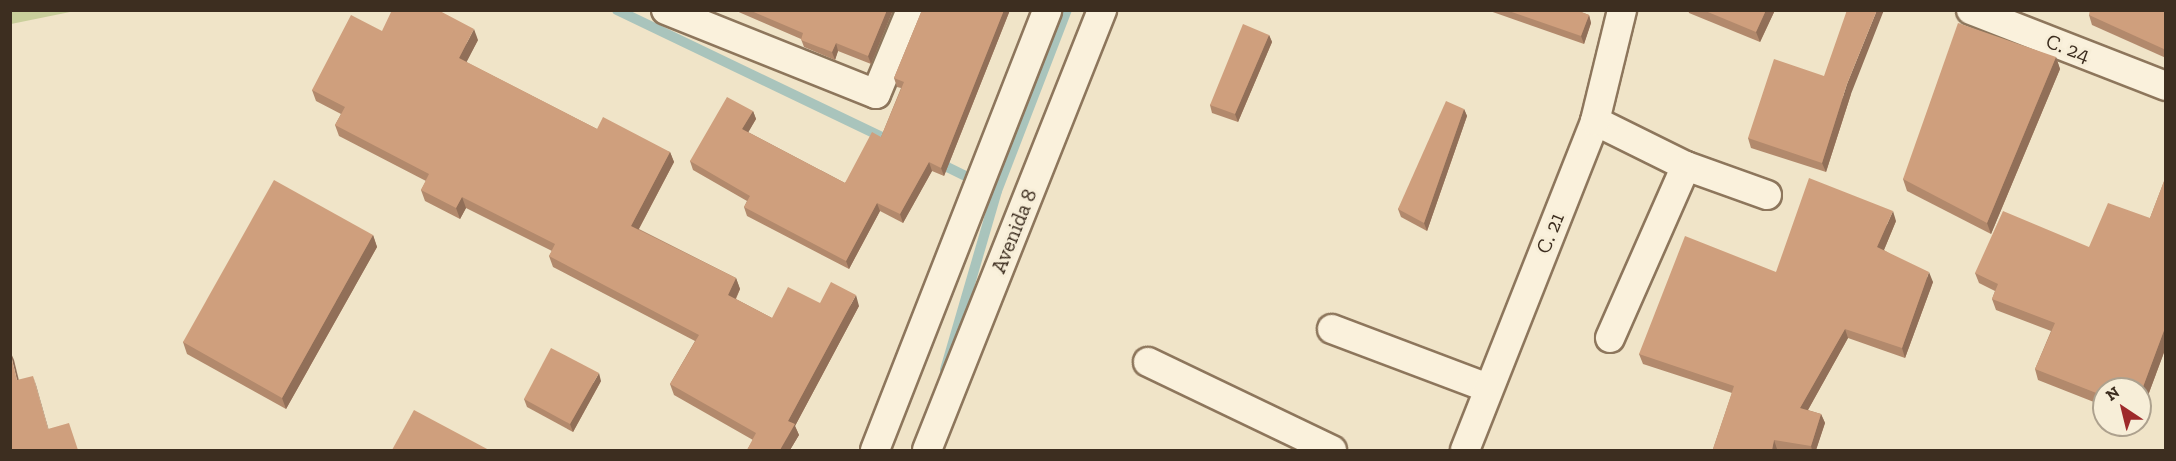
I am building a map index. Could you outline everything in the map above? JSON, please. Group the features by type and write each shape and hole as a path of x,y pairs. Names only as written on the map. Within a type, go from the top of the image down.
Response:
{"street":[{"path":"666,10 723,21 876,94 911,10"},
{"path":"875,450 1047,10"},
{"name":"Avenida 8","path":"927,450 1102,10"},
{"name":"C. 24","path":"1971,10 2031,21 2166,86"},
{"name":"C. 21","path":"1465,450 1594,121 1619,11"},
{"path":"1594,121 1686,165 1767,195"},
{"path":"1610,338 1686,165"},
{"path":"1332,329 1488,388"},
{"path":"1148,362 1332,450"}],"green space":[{"path":"11,10 75,10 75,11 11,24"}],"building":[{"path":"392,10 438,10 474,29 459,58 597,129 603,117 670,152 631,226 736,278 728,295 772,318 788,287 820,303 831,282 856,295 788,421 795,424 780,450 747,450 756,433 670,384 699,335 549,256 555,244 462,197 456,208 421,190 429,174 335,125 345,107 312,90 351,15 382,31"},
{"path":"749,10 887,10 868,56 836,43 832,52 801,40 803,33"},
{"path":"922,10 1004,10 941,168 929,162 900,214 877,203 846,261 744,207 750,196 690,161 727,97 753,111 742,129 845,183 872,132 881,137 904,82 894,78"},
{"path":"1506,10 1576,10 1589,15 1581,36"},
{"path":"1703,10 1766,10 1756,32"},
{"path":"1847,10 1877,10 1847,84 1822,163 1748,138 1774,59 1824,76"},
{"path":"2090,10 2166,10 2166,50 2089,15"},
{"path":"1958,23 2056,57 1987,223 1903,179"},
{"path":"1243,24 1269,35 1235,114 1210,105"},
{"path":"1446,101 1464,109 1424,223 1398,209"},
{"path":"2166,176 2166,325 2147,377 2092,377 2092,391 2035,369 2055,323 1992,299 1998,284 1975,273 2003,211 2089,247 2108,203 2150,218"},
{"path":"1809,178 1893,211 1877,247 1929,272 1902,348 1845,329 1800,408 1821,414 1811,446 1774,440 1772,450 1713,449 1734,386 1639,354 1685,236 1776,272"},
{"path":"274,180 373,235 282,398 183,342"},
{"path":"551,348 599,373 570,424 524,399"},
{"path":"10,352 17,380 33,376 48,429 69,423 78,450 10,450"},
{"path":"414,410 489,450 392,450"}],"waterway":[{"path":"617,10 893,142"},
{"path":"945,370 997,191 1067,10"},
{"path":"937,162 964,175"}]}
